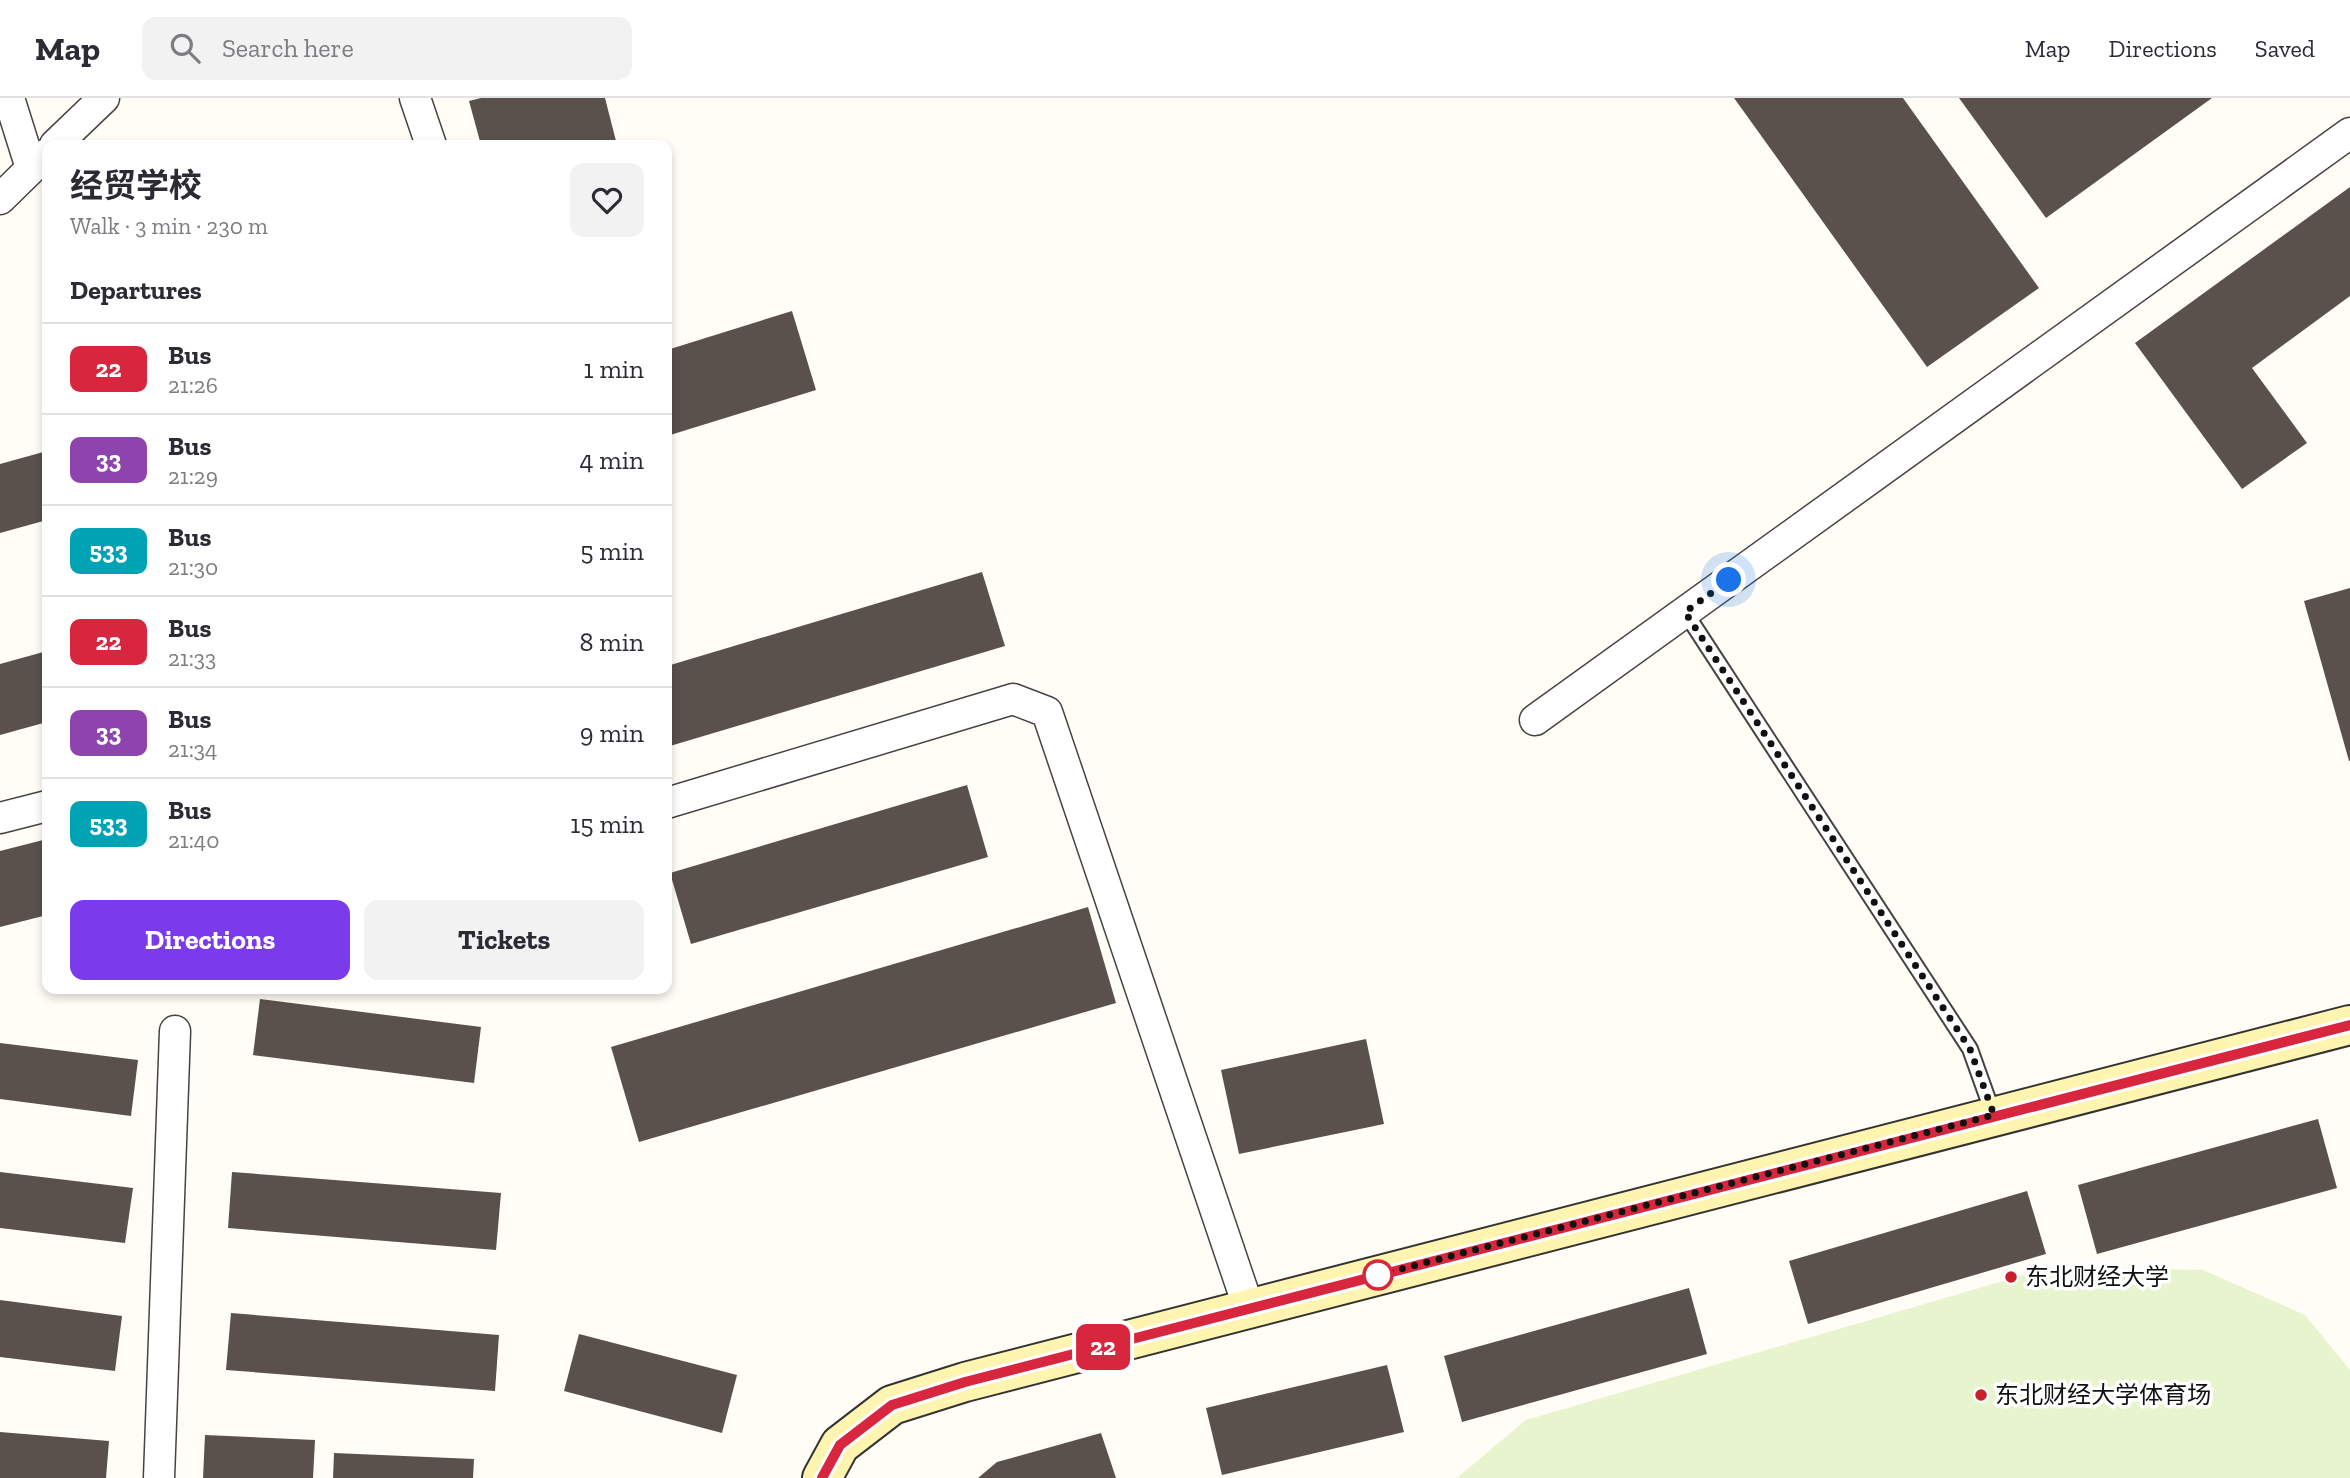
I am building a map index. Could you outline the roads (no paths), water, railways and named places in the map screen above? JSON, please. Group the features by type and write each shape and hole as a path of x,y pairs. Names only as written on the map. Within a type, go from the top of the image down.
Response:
{"street":[{"path":"0,198 39,161 9,98"},
{"path":"60,140 104,98"},
{"path":"415,98 429,140"},
{"path":"1535,720 2350,133"},
{"path":"672,801 1013,699 1047,712 1249,1309"},
{"path":"0,818 42,807"},
{"path":"822,1478 840,1445 892,1405 965,1382 2350,1025"},
{"path":"159,1478 174,1031"}],"lane":[{"path":"1685,612 1970,1049 1994,1115"}],"place":[{"name":"东北财经大学","path":"2011,1277"},
{"name":"东北财经大学体育场","path":"1981,1395"}]}
